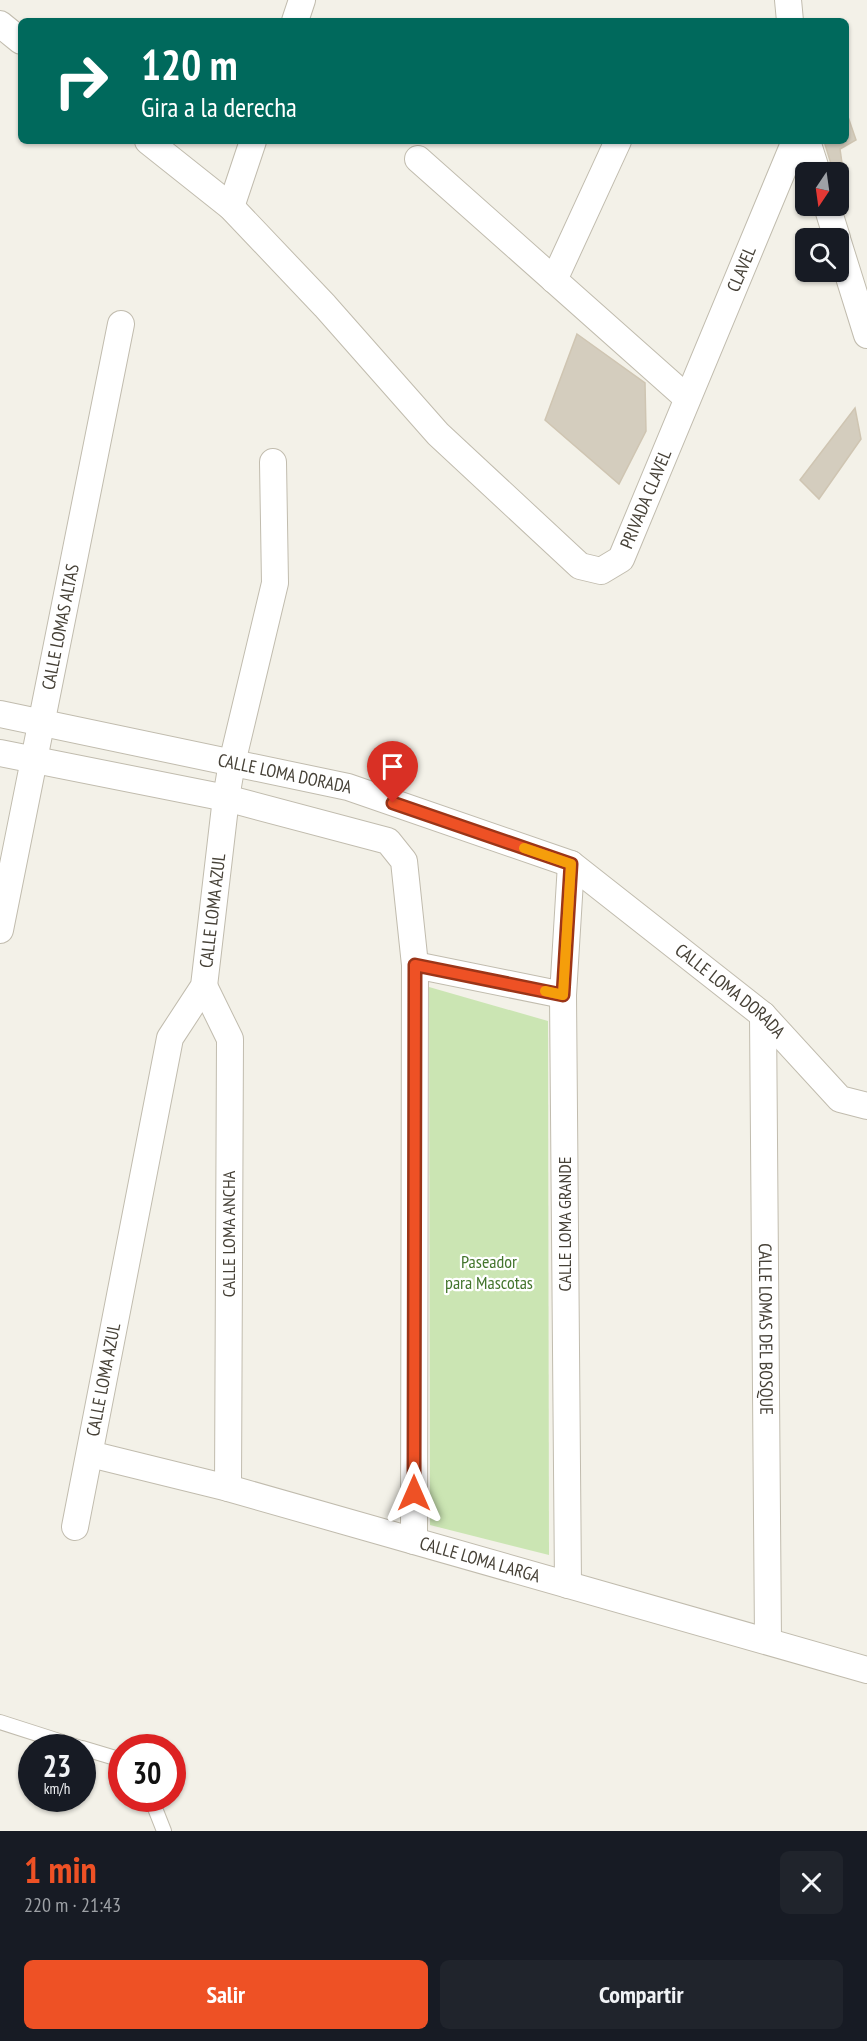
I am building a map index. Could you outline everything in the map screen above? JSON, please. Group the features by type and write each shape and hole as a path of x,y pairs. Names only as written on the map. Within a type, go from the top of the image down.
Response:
{"street":[{"path":"296,18 302,0"},
{"path":"788,0 790,18"},
{"path":"0,24 18,39"},
{"name":"PRIVADA CLAVEL","path":"152,144 231,207 325,306 438,434 580,566 601,570 621,559 687,398"},
{"path":"231,207 252,144"},
{"path":"554,280 617,144"},
{"name":"CLAVEL","path":"687,398 794,144"},
{"path":"808,144 814,162"},
{"path":"418,159 687,398"},
{"path":"849,276 867,335"},
{"name":"CALLE LOMAS ALTAS","path":"0,930 121,324"},
{"name":"CALLE LOMA AZUL","path":"75,1527 170,1038 204,986 232,763 275,583 273,462"},
{"name":"CALLE LOMA DORADA","path":"0,714 348,787 571,864 763,1015 840,1099 867,1107"},
{"path":"0,753 226,798 388,841 404,861 415,965 414,1541"},
{"name":"CALLE LOMA GRANDE","path":"568,1585 563,995 571,864"},
{"path":"415,965 563,995"},
{"name":"CALLE LOMA ANCHA","path":"204,986 230,1039 228,1488"},
{"name":"CALLE LOMAS DEL BOSQUE","path":"763,1015 768,1641"},
{"name":"CALLE LOMA LARGA","path":"90,1454 228,1488 867,1670"}],"lane":[{"path":"0,1722 38,1734"},
{"path":"157,1812 164,1831"}],"green space":[{"name":"Paseador para Mascotas","path":"429,987 548,1021 549,1555 430,1525"}],"building":[{"path":"849,120 856,140 849,144"},
{"path":"825,144 849,144 840,149 842,162 830,162"},
{"path":"577,334 645,383 646,431 619,484 545,420"},
{"path":"855,408 861,439 819,499 800,480"}],"slow traffic":[{"path":"524,848 571,864 563,995 545,991"}],"route":[{"path":"393,803 571,864 563,995 415,965 414,1493"}]}
